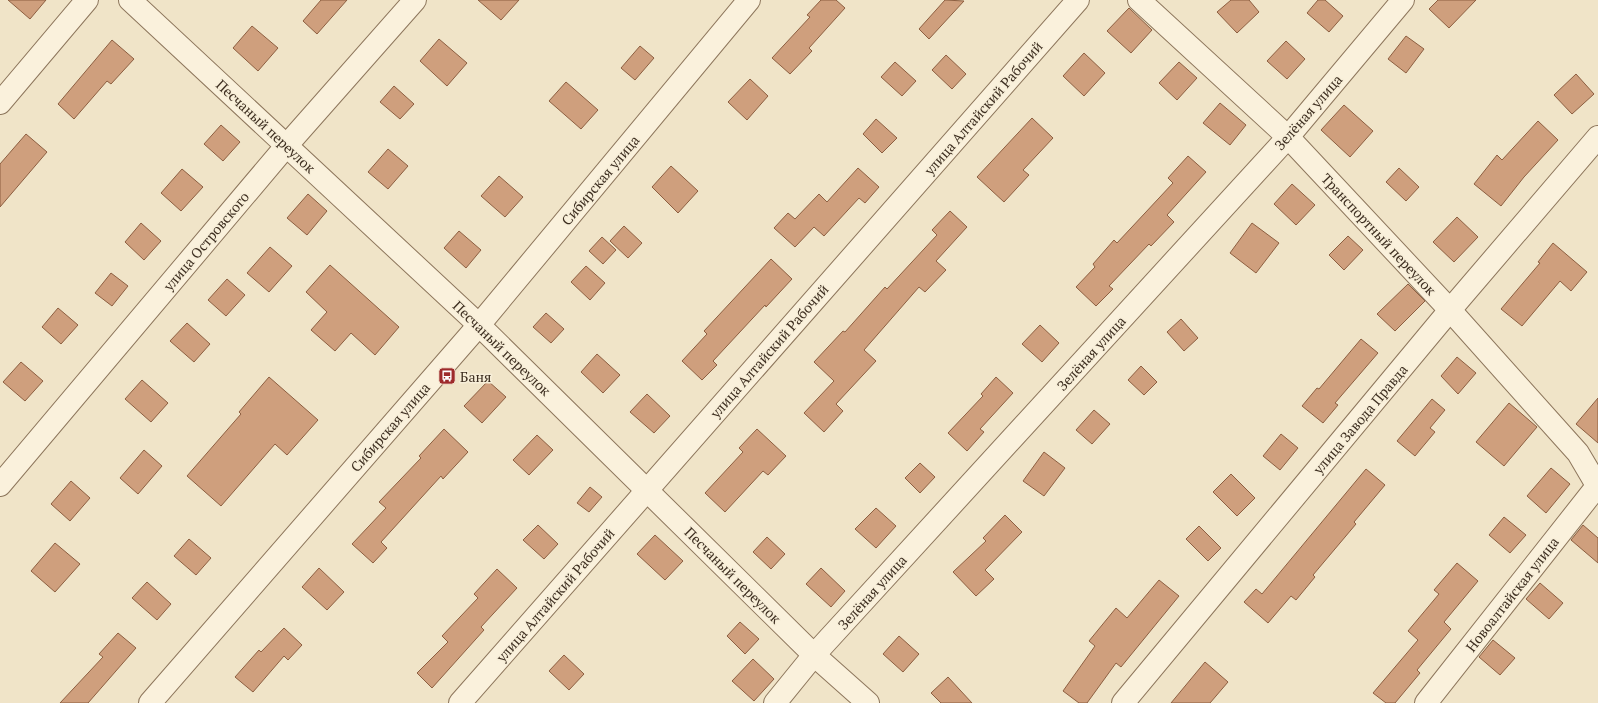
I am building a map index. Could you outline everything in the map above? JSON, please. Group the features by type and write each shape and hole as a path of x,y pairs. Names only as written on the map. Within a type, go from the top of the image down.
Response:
{"street":[{"path":"0,103 87,0"},
{"name":"Песчаный переулок","path":"130,0 479,325 814,656 868,703"},
{"name":"улица Островского","path":"0,485 287,145 415,0"},
{"name":"Сибирская улица","path":"150,703 479,325 750,0"},
{"name":"улица Алтайский Рабочий","path":"460,703 1078,0"},
{"name":"Транспортный переулок","path":"1139,0 1288,137 1450,310 1578,453 1598,486"},
{"name":"Зелёная улица","path":"775,703 814,656 1288,137 1403,0"},
{"name":"улица Завода Правда","path":"1123,703 1450,310 1598,137"},
{"name":"Новоалтайская улица","path":"1426,703 1598,486"}],"building":[{"path":"8,0 46,0 30,19"},
{"path":"321,0 347,0 317,34 303,21"},
{"path":"478,0 519,0 501,20"},
{"path":"821,0 836,0 845,8 809,48 812,51 790,74 772,58 810,17 807,15"},
{"path":"945,0 964,1 929,39 919,29"},
{"path":"1231,0 1249,0 1259,12 1237,33 1217,12"},
{"path":"1318,0 1325,0 1343,16 1329,32 1307,13"},
{"path":"1438,0 1476,0 1449,28 1429,9"},
{"path":"1129,8 1152,30 1131,53 1107,31"},
{"path":"252,26 278,48 258,71 233,48"},
{"path":"1406,36 1424,49 1406,73 1388,59"},
{"path":"439,39 467,63 447,86 420,61"},
{"path":"112,40 134,59 111,84 107,81 74,119 58,104"},
{"path":"1286,41 1305,59 1287,79 1267,61"},
{"path":"640,46 654,58 635,80 621,68"},
{"path":"1084,53 1105,73 1084,96 1063,76"},
{"path":"946,55 966,74 952,89 932,70"},
{"path":"895,62 916,81 902,96 881,77"},
{"path":"1179,62 1197,78 1177,100 1159,83"},
{"path":"1576,74 1594,94 1572,114 1554,95"},
{"path":"750,79 768,96 747,120 728,102"},
{"path":"566,82 598,110 581,129 549,101"},
{"path":"394,86 414,104 400,119 380,102"},
{"path":"1220,103 1246,125 1230,145 1203,123"},
{"path":"1344,105 1373,131 1350,157 1321,130"},
{"path":"1032,118 1053,138 1023,170 1029,175 1004,202 977,177"},
{"path":"876,119 897,138 882,153 863,134"},
{"path":"1538,121 1558,140 1524,177 1501,206 1474,184 1497,155 1502,160"},
{"path":"221,125 240,142 223,161 204,144"},
{"path":"26,134 47,152 0,207 0,164"},
{"path":"388,149 408,166 388,189 368,172"},
{"path":"1188,156 1206,172 1167,215 1174,222 1151,246 1149,244 1109,286 1113,289 1096,306 1076,287 1095,267 1093,264 1114,240 1117,243 1173,183 1168,178"},
{"path":"671,166 698,191 678,213 652,187"},
{"path":"858,168 879,187 865,203 859,198 824,236 814,227 795,247 774,228 788,213 795,219 819,194 827,202"},
{"path":"1399,168 1419,187 1406,201 1386,182"},
{"path":"182,169 203,187 181,211 161,193"},
{"path":"499,176 523,197 505,217 481,196"},
{"path":"1292,184 1315,205 1296,225 1274,204"},
{"path":"308,194 327,211 307,235 287,218"},
{"path":"950,211 967,227 936,261 946,270 925,292 919,287 864,350 876,361 836,404 843,411 824,432 804,413 834,381 814,362 843,331 845,332 885,287 887,289 937,235 932,230"},
{"path":"1457,217 1478,237 1454,262 1433,242"},
{"path":"141,223 161,241 144,260 125,242"},
{"path":"1252,223 1279,243 1256,273 1230,253"},
{"path":"624,226 642,243 628,258 610,241"},
{"path":"459,231 481,250 466,268 444,248"},
{"path":"1348,236 1363,250 1344,270 1329,255"},
{"path":"602,237 616,250 603,264 589,251"},
{"path":"1553,243 1587,272 1571,291 1560,281 1522,326 1501,309 1540,263 1538,262"},
{"path":"270,247 292,266 269,292 247,273"},
{"path":"771,259 792,279 766,307 765,305 713,361 717,365 702,380 682,361 707,334 704,331"},
{"path":"330,265 399,327 375,355 351,333 335,351 311,330 327,312 306,292"},
{"path":"586,266 605,283 590,300 571,282"},
{"path":"111,273 128,286 112,306 95,293"},
{"path":"227,279 245,295 226,316 208,300"},
{"path":"1408,284 1425,301 1395,331 1377,314"},
{"path":"58,308 78,325 61,344 42,327"},
{"path":"546,313 564,329 551,343 533,327"},
{"path":"1181,319 1198,338 1184,351 1167,332"},
{"path":"187,323 210,344 194,362 170,341"},
{"path":"1040,325 1059,343 1042,362 1022,344"},
{"path":"1361,339 1378,353 1335,403 1338,405 1323,423 1302,406 1317,388 1319,389"},
{"path":"597,354 620,375 603,393 581,372"},
{"path":"1457,357 1476,373 1458,394 1441,376"},
{"path":"21,362 43,381 25,401 3,382"},
{"path":"1141,366 1157,382 1144,395 1128,380"},
{"path":"269,377 318,420 287,455 275,444 221,506 187,476 241,414 239,412"},
{"path":"996,377 1013,393 980,429 984,432 967,451 948,433 983,396 981,394"},
{"path":"142,380 168,403 151,422 125,399"},
{"path":"488,381 506,397 482,423 464,406"},
{"path":"647,394 670,416 654,433 630,412"},
{"path":"1598,398 1598,443 1576,424"},
{"path":"1432,399 1445,410 1430,428 1435,432 1415,456 1397,441"},
{"path":"1509,403 1537,427 1504,466 1476,442"},
{"path":"1094,410 1110,424 1092,444 1076,430"},
{"path":"444,429 468,452 443,479 441,476 381,542 387,548 373,563 352,544 386,508 379,502 421,458 419,456"},
{"path":"757,429 786,456 768,475 763,471 725,512 705,493 743,452 739,448"},
{"path":"1281,434 1298,448 1280,470 1263,456"},
{"path":"537,435 553,450 529,475 513,460"},
{"path":"144,450 162,466 138,494 120,478"},
{"path":"1044,452 1065,468 1044,496 1023,481"},
{"path":"920,463 935,477 920,493 905,478"},
{"path":"1551,468 1570,484 1546,513 1527,496"},
{"path":"1366,469 1385,485 1354,522 1356,524 1313,575 1315,577 1296,600 1291,596 1268,623 1244,602 1256,589 1262,594"},
{"path":"1231,474 1255,498 1237,516 1213,492"},
{"path":"71,481 90,498 70,521 51,504"},
{"path":"590,487 602,497 589,512 577,503"},
{"path":"876,508 896,526 876,548 855,529"},
{"path":"1005,515 1022,532 985,570 994,579 976,596 953,572 986,541 983,538"},
{"path":"1504,517 1526,535 1510,553 1489,535"},
{"path":"538,525 558,544 544,559 523,540"},
{"path":"1583,525 1598,538 1598,563 1571,540"},
{"path":"1199,526 1221,548 1208,561 1186,539"},
{"path":"655,535 683,561 665,580 637,554"},
{"path":"767,537 785,554 771,569 753,552"},
{"path":"189,539 211,558 196,575 174,556"},
{"path":"55,543 80,564 55,592 31,571"},
{"path":"1457,563 1478,581 1444,622 1451,629 1417,670 1420,673 1395,703 1386,703 1373,693 1418,640 1408,631 1439,594 1434,590"},
{"path":"319,568 344,592 327,610 302,587"},
{"path":"821,568 845,591 831,607 806,584"},
{"path":"497,569 517,588 481,627 484,630 432,688 417,673 448,642 442,636 478,598 474,594"},
{"path":"1159,580 1179,596 1121,667 1116,663 1087,703 1079,703 1063,691 1095,646 1089,641 1116,608 1127,618"},
{"path":"147,582 171,604 157,620 132,598"},
{"path":"1540,583 1563,603 1549,619 1526,599"},
{"path":"740,622 759,639 745,654 727,636"},
{"path":"284,628 302,645 288,660 284,656 253,692 235,677 259,650 261,652"},
{"path":"118,633 136,648 88,703 60,703 103,657 99,654"},
{"path":"899,636 919,654 903,672 883,654"},
{"path":"1493,640 1515,658 1500,675 1479,657"},
{"path":"564,655 584,674 569,690 549,671"},
{"path":"753,659 774,679 754,701 732,681"},
{"path":"1205,662 1228,682 1210,703 1171,703"},
{"path":"948,677 972,703 941,703 931,693"}],"place":[{"name":"Баня","path":"447,376"}]}
